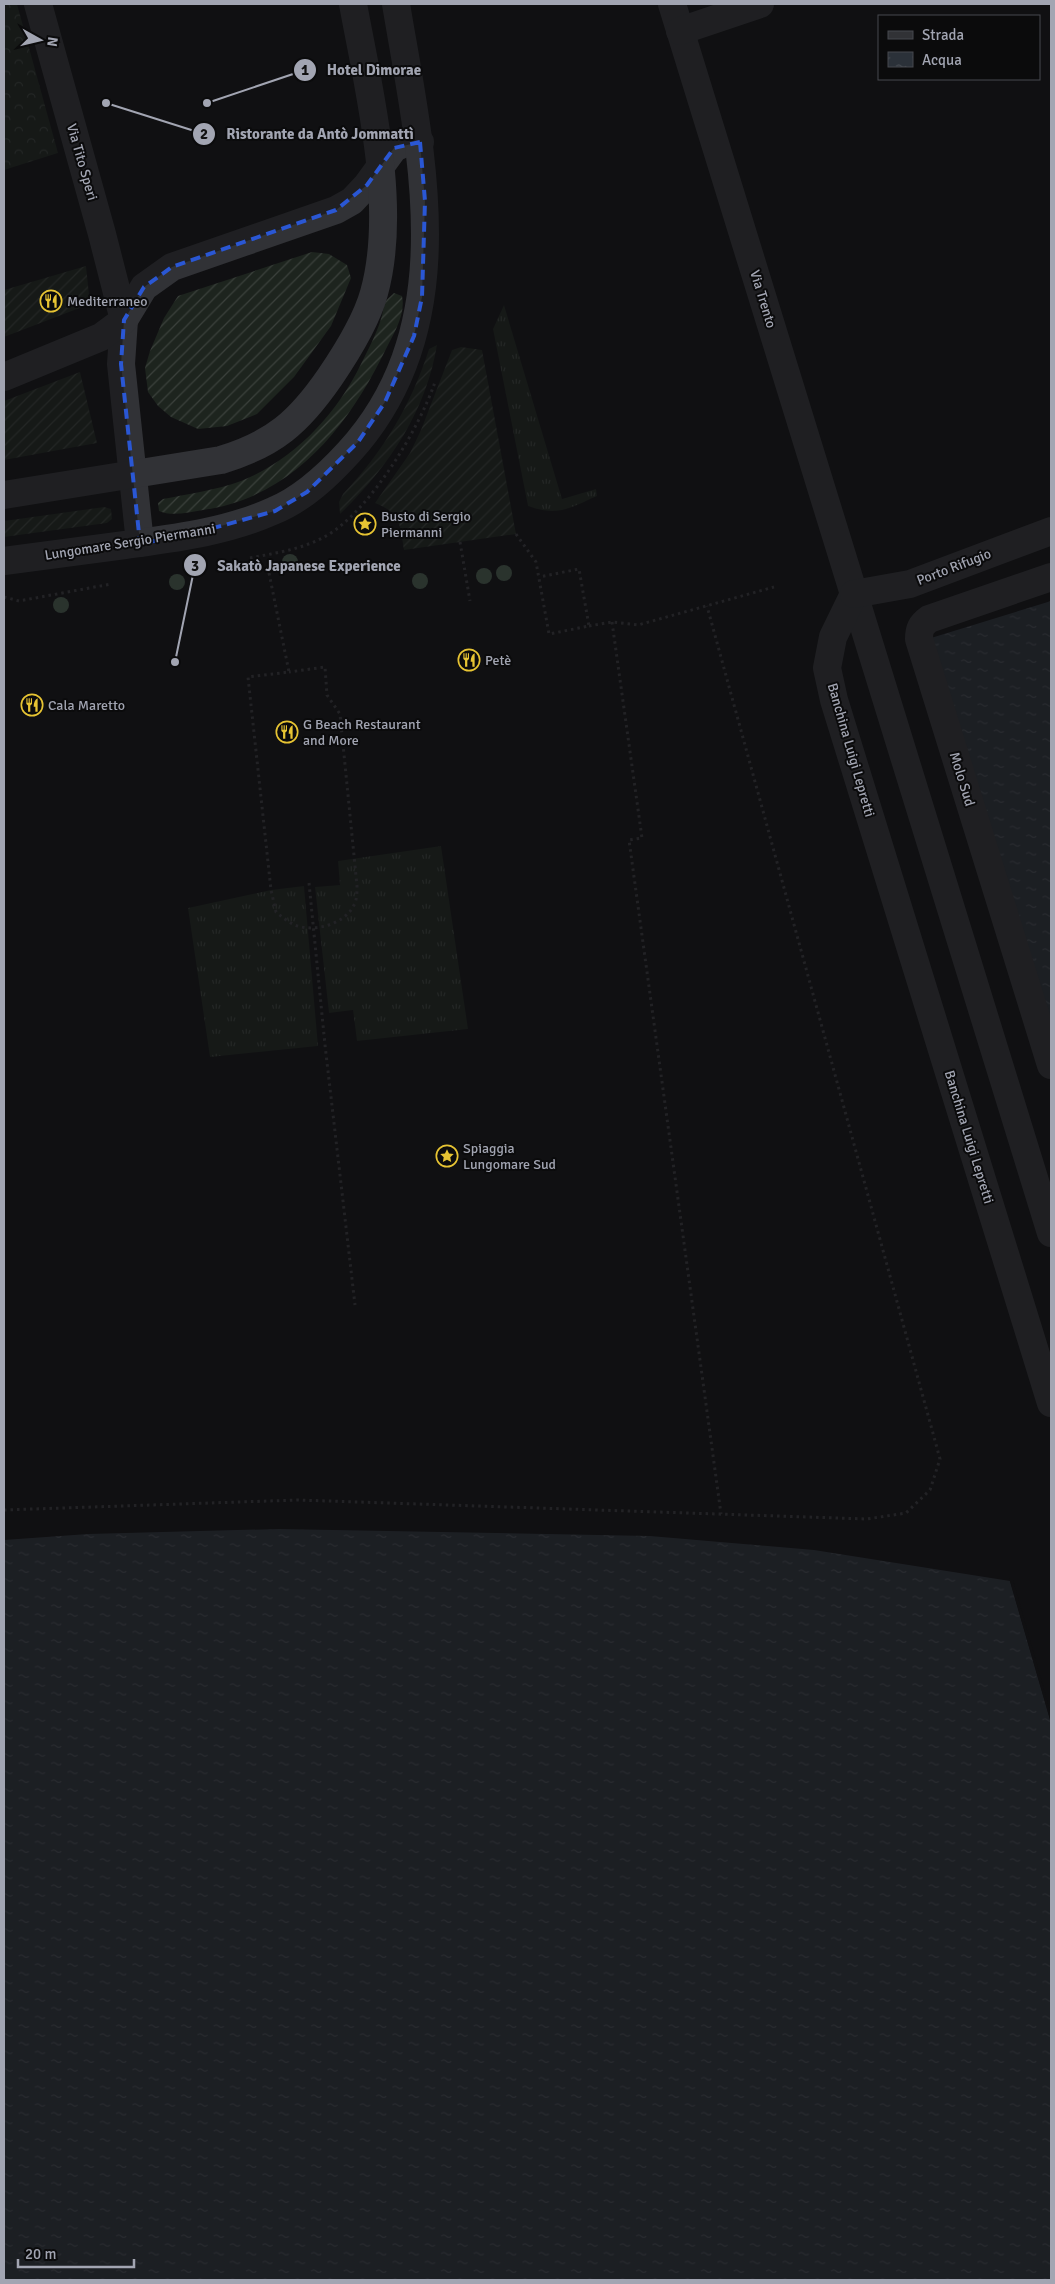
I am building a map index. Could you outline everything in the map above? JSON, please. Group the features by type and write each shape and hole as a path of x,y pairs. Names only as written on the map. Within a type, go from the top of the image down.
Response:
{"street":[{"name":"Via Tito Speri","path":"38,4 124,320 121,364 140,543"},
{"path":"4,495 221,460 257,447 280,434 309,406 325,384 360,326 374,294 381,248 382,207 380,168 353,4"},
{"name":"Lungomare Sergio Piermanni","path":"4,561 204,533 275,511 307,492 324,478 358,442 371,425 399,373 416,326 422,297 425,258 425,201 420,142 396,4"},
{"name":"Via Trento","path":"672,4 854,594"},
{"path":"680,31 760,4"},
{"name":"Via Tito Speri","path":"4,377 101,337 124,320 144,287 172,267 336,210 352,200 380,168 385,157 398,144 420,142"},
{"name":"Porto Rifugio","path":"854,594 910,584 1051,531"},
{"name":"Molo Sud","path":"1051,577 929,620 923,623 919,630 919,638 1051,1065"},
{"path":"854,594 1051,1233"},
{"name":"Banchina Luigi Lepretti","path":"854,594 833,637 828,660 827,668 834,700 1051,1403"}],"path":[{"path":"516,534 536,562 549,634 612,622 638,625 774,587"},
{"path":"460,542 470,601"},
{"path":"539,577 579,569 589,626"},
{"path":"269,573 289,672"},
{"path":"4,1510 298,1500 868,1519 906,1513 930,1490 940,1460 707,606"},
{"path":"612,622 642,838 629,840 721,1514"},
{"path":"325,667 327,695 340,714 357,886 355,904 347,915 334,922 314,928 297,926 286,921 276,912 273,901 248,677 289,672 325,667"},
{"path":"309,883 325,1045 355,1305"}],"highlighted area":[{"path":"420,142 425,201 422,297 414,336 385,402 358,442 307,492 275,511 181,537 140,543 121,364 124,320 144,287 172,267 336,210 367,185 394,148"}],"green space":[{"path":"4,4 17,4 58,153 4,170"},
{"path":"312,252 329,254 347,265 351,278 331,326 294,377 257,414 227,426 198,429 171,417 158,406 148,392 145,368 164,318 178,296"},
{"path":"86,266 90,304 4,337 4,290"},
{"path":"394,293 402,296 403,303 401,316 392,336 355,404 336,430 315,453 291,473 265,490 235,502 181,514 169,514 159,511 158,503 163,499 222,487 260,472 279,461 312,434 351,383 374,337 385,303"},
{"path":"504,305 562,499 596,489 597,496 564,510 548,511 528,506 493,329"},
{"path":"437,345 432,370 424,393 402,437 374,478 340,514 339,502 343,494 371,462 394,427 414,389 429,349"},
{"path":"461,347 482,350 516,534 404,550 400,527 395,516 384,507 375,503 410,453 421,430 452,350"},
{"path":"80,372 97,443 4,460 4,401"},
{"path":"104,507 111,509 112,519 107,523 4,537 4,521"},
{"path":"441,846 468,1029 357,1041 353,1010 329,1013 315,887 340,885 338,861"},
{"path":"304,886 318,1046 210,1057 188,908 271,890"}],"water":[{"path":"1051,601 1051,1025 931,638"},
{"path":"279,1529 650,1536 814,1550 1010,1581 1051,1723 1051,2280 4,2280 4,1540 88,1534"}],"pier":[{"path":"1009,1578 1013,1580 1051,1714 1051,1723"}],"place":[{"name":"Ristorante da Antò Jommattì","path":"106,103"},
{"name":"Hotel Dimorae","path":"207,103"},
{"name":"Mediterraneo","path":"51,301"},
{"name":"Busto di Sergio Piermanni","path":"365,524"},
{"name":"Petè","path":"469,660"},
{"name":"Sakatò Japanese Experience","path":"175,662"},
{"name":"Cala Maretto","path":"32,705"},
{"name":"G Beach Restaurant and More","path":"287,732"},
{"name":"Spiaggia Lungomare Sud","path":"447,1156"}]}
